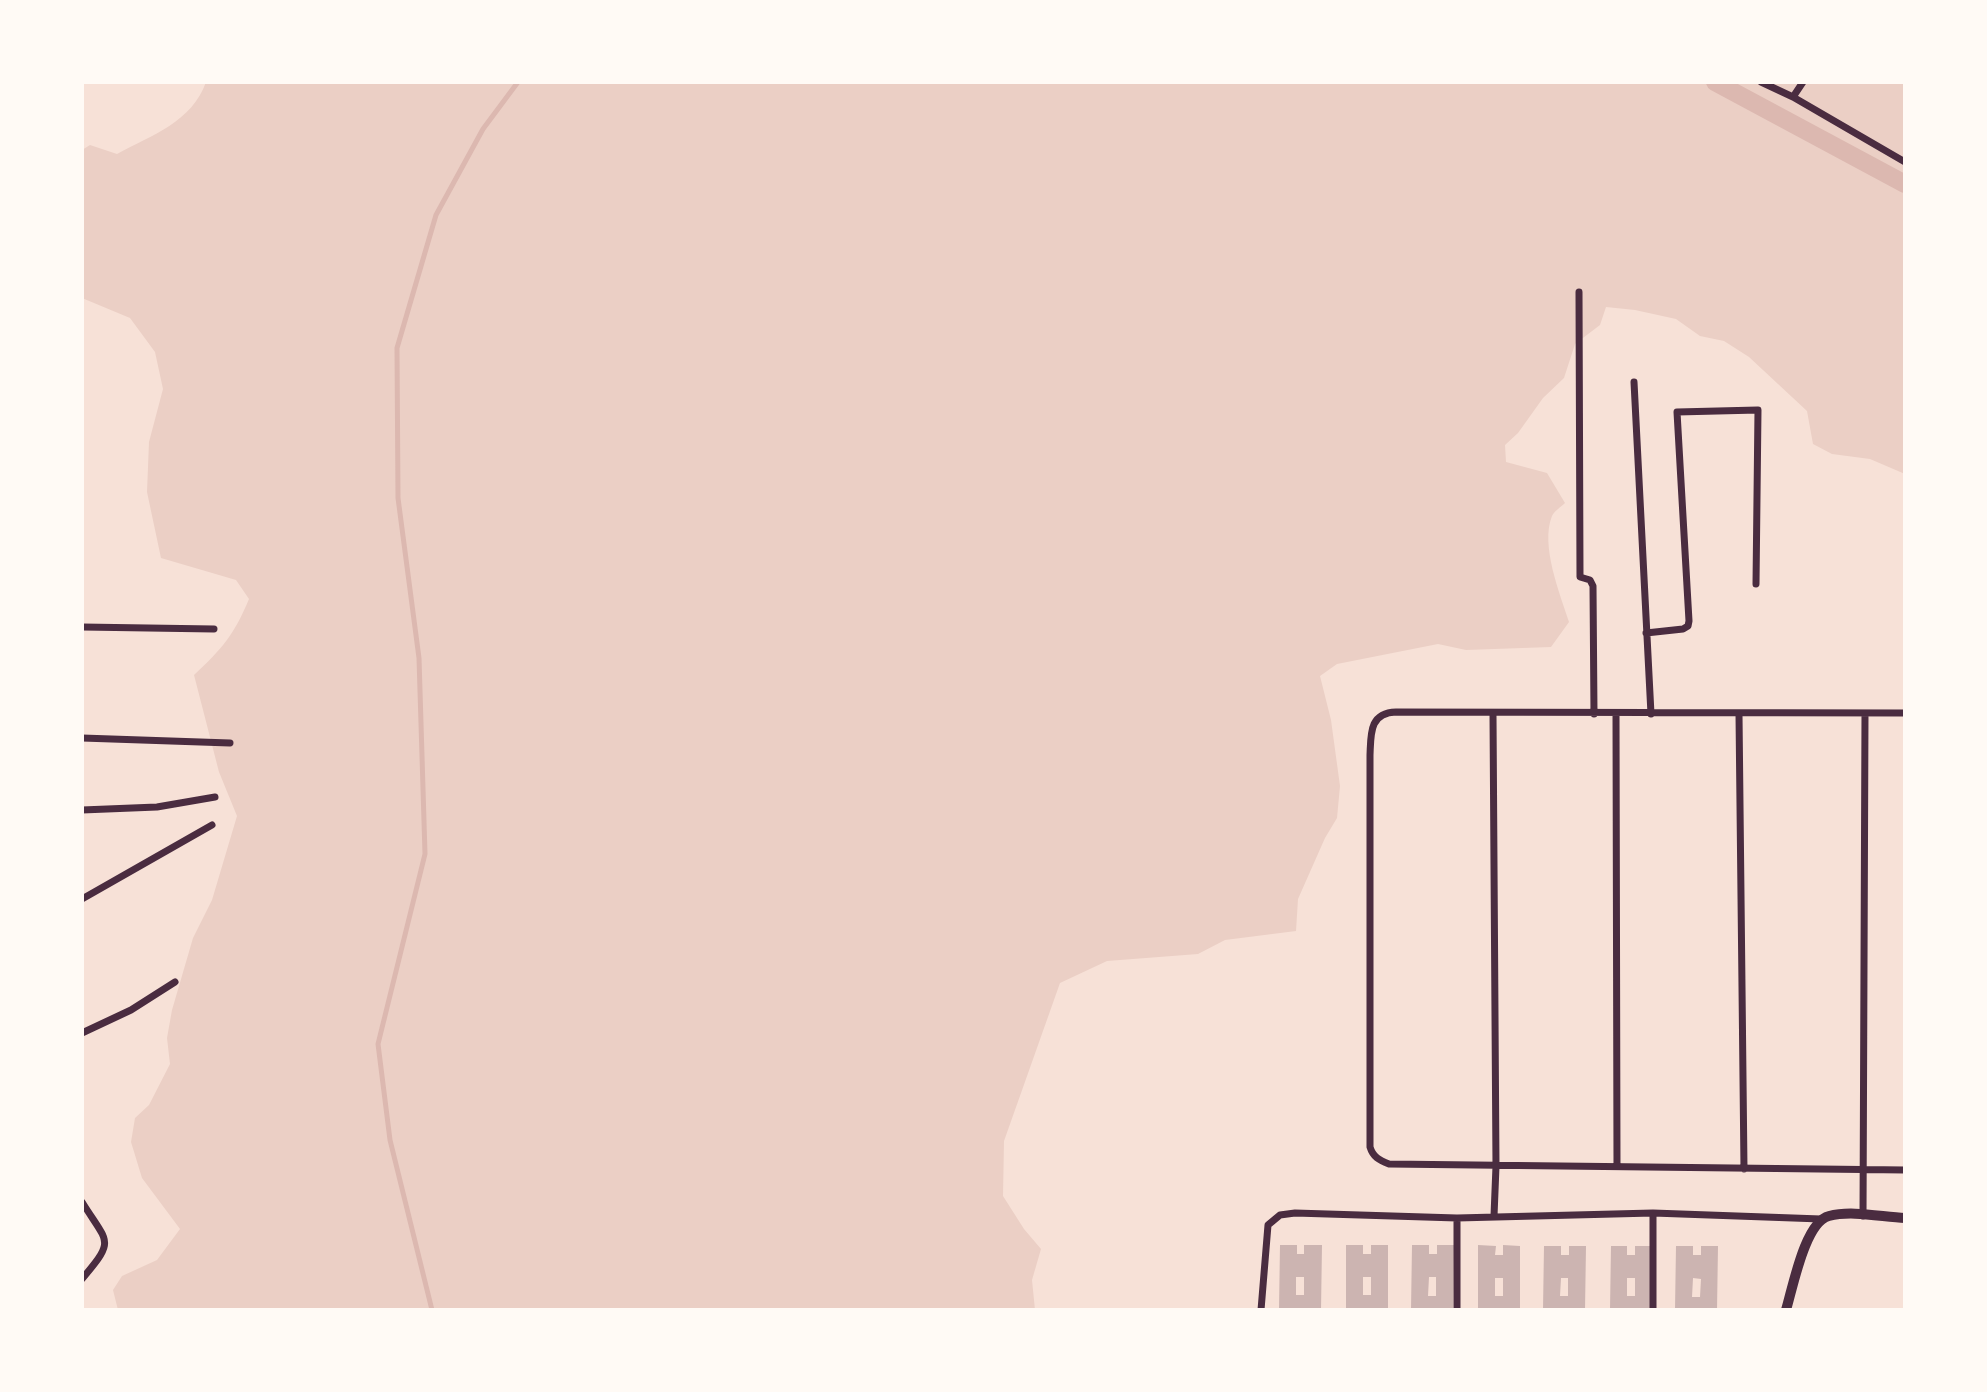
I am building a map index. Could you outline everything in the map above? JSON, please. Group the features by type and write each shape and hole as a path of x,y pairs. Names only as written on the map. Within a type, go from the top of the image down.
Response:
{"main road":[{"path":"1786,1310 1813,1228 1821,1219 1841,1215 1905,1218"}],"street":[{"path":"1761,82 1793,97 1905,162"},
{"path":"1793,97 1803,82"},
{"path":"1579,292 1580,577 1590,580 1593,586 1594,714"},
{"path":"1634,382 1651,714"},
{"path":"1646,633 1683,629 1689,621 1677,412 1758,410 1756,584"},
{"path":"82,627 214,629"},
{"path":"1905,713 1396,712 1379,715 1373,723 1371,734 1370,1147 1372,1154 1389,1164 1905,1170"},
{"path":"1863,1216 1865,713"},
{"path":"1493,714 1494,1216"},
{"path":"1616,714 1617,1166"},
{"path":"1739,714 1744,1169"},
{"path":"82,738 230,743"},
{"path":"82,810 157,807 215,797"},
{"path":"82,899 212,825"},
{"path":"82,1033 131,1010 175,982"},
{"path":"82,1202 102,1235 105,1248 82,1279"},
{"path":"1653,1213 1653,1310"},
{"path":"1261,1310 1268,1225 1280,1215 1457,1218 1653,1213 1821,1219"},
{"path":"1457,1218 1457,1310"}],"shaded area":[{"path":"206,82 1905,82 1905,474 1870,459 1832,454 1813,444 1807,411 1749,357 1724,341 1700,336 1676,319 1606,307 1600,325 1575,344 1564,378 1543,398 1518,433 1505,445 1506,462 1547,473 1565,503 1552,516 1548,541 1569,622 1551,647 1466,650 1438,644 1337,664 1320,676 1331,720 1340,786 1337,818 1298,899 1296,931 1225,940 1198,954 1107,961 1060,983 1004,1141 1003,1196 1041,1249 1032,1280 1035,1310 118,1310 113,1290 122,1276 157,1260 180,1229 142,1178 131,1142 135,1118 149,1105 170,1064 167,1038 172,1010 193,938 212,900 237,816 219,772 194,675 226,641 249,599 236,580 161,558 147,492 149,442 163,389 155,352 130,318 82,298 82,150 90,145 117,154 157,133 191,107"}],"building":[{"path":"1280,1245 1297,1245 1297,1254 1304,1254 1304,1245 1322,1245 1321,1310 1279,1310","holes":["1296,1277 1304,1277 1304,1295 1296,1295"]},
{"path":"1346,1245 1363,1245 1363,1254 1371,1254 1371,1245 1388,1245 1388,1310 1346,1310","holes":["1363,1277 1371,1277 1371,1295 1363,1295"]},
{"path":"1412,1245 1429,1245 1429,1254 1437,1254 1437,1245 1454,1245 1453,1310 1411,1310","holes":["1429,1277 1436,1277 1436,1296 1428,1296"]},
{"path":"1478,1245 1496,1246 1495,1255 1503,1255 1503,1245 1520,1246 1520,1310 1478,1310","holes":["1495,1278 1503,1278 1503,1296 1495,1296"]},
{"path":"1544,1246 1561,1246 1561,1255 1569,1255 1569,1246 1586,1246 1585,1310 1543,1310","holes":["1561,1278 1568,1278 1568,1296 1560,1296"]},
{"path":"1611,1246 1627,1246 1627,1255 1635,1255 1635,1246 1653,1246 1652,1310 1610,1310","holes":["1627,1278 1635,1278 1635,1296 1627,1296"]},
{"path":"1676,1246 1693,1246 1693,1255 1701,1255 1701,1246 1718,1246 1717,1310 1675,1310","holes":["1693,1278 1701,1279 1700,1297 1692,1297"]}],"waterway":[{"path":"432,1310 390,1140 378,1044 425,854 419,658 398,498 397,348 436,215 483,129 518,82"},
{"path":"1715,82 1905,184"}]}
